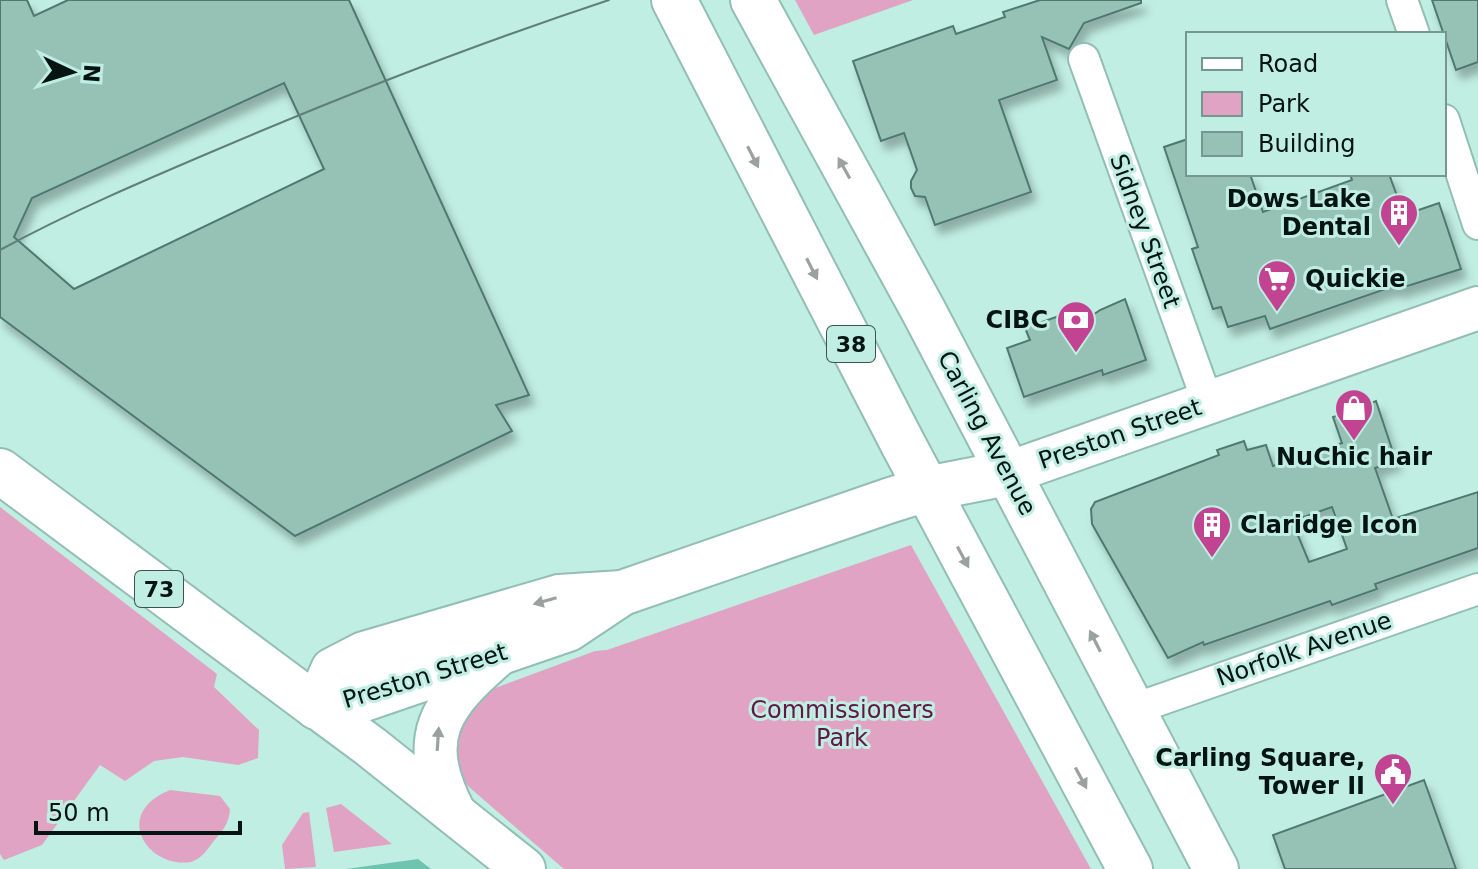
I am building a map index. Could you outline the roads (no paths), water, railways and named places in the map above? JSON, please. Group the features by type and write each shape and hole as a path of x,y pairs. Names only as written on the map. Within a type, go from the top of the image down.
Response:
{"main road":[{"name":"38","path":"674,0 926,489 1130,869"},
{"name":"Carling Avenue","path":"753,0 923,310 1216,869"},
{"name":"Preston Street","path":"317,707 364,699 499,654 568,629 622,593 926,489 1008,473 1478,308"},
{"name":"73","path":"0,471 317,707"},
{"name":"Preston Street","path":"317,707 333,670 364,654 559,597 622,593"},
{"path":"455,814 444,793 440,776 437,730 450,701 499,654"},
{"path":"317,707 524,869"}],"street":[{"path":"1402,0 1413,32"},
{"name":"Sidney Street","path":"1084,59 1208,403"},
{"path":"1446,126 1478,224"},
{"name":"Norfolk Avenue","path":"1131,710 1478,589"}],"tram line":[{"path":"0,250 107,197 313,110 460,52 609,0"}],"place":[{"name":"Dows Lake Dental","path":"1399,247"},
{"name":"Quickie","path":"1277,313"},
{"name":"CIBC","path":"1076,354"},
{"name":"NuChic hair","path":"1354,442"},
{"name":"Claridge Icon","path":"1212,559"},
{"name":"Carling Square, Tower II","path":"1393,806"}],"park label":[{"name":"Commissioners Park","path":"842,724"}]}
